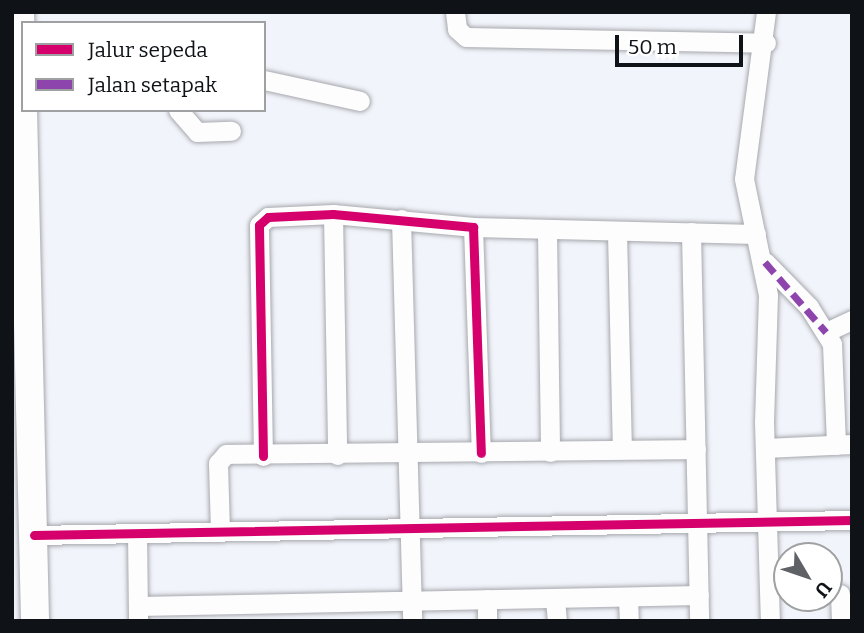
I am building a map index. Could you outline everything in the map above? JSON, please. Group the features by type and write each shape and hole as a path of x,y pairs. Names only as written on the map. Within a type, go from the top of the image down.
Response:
{"street":[{"path":"20,12 21,44"},
{"path":"455,12 457,29 466,37 766,43"},
{"path":"766,12 766,43 744,179 765,262 765,448 768,522 773,559"},
{"path":"266,80 360,101"},
{"path":"23,112 22,476 34,535 35,621"},
{"path":"180,112 197,132 231,131"},
{"path":"263,456 259,225 268,217 333,214 473,228 547,232 756,234"},
{"path":"333,214 337,455"},
{"path":"401,219 412,611"},
{"path":"473,228 481,453"},
{"path":"547,232 550,452"},
{"path":"617,232 622,449"},
{"path":"691,233 699,621"},
{"path":"765,262 826,332 833,352 844,444 765,448"},
{"path":"826,332 852,320"},
{"path":"220,531 221,457 696,449"},
{"path":"34,535 852,520"},
{"path":"137,533 138,613 412,611 487,599 699,595"},
{"path":"628,597 629,621"},
{"path":"487,599 487,621"},
{"path":"555,599 557,621"}],"marked path":[{"path":"765,262 826,332"}],"cycle path":[{"path":"263,456 259,225 268,217 333,214 473,227 481,453"},
{"path":"34,535 852,520"}]}
